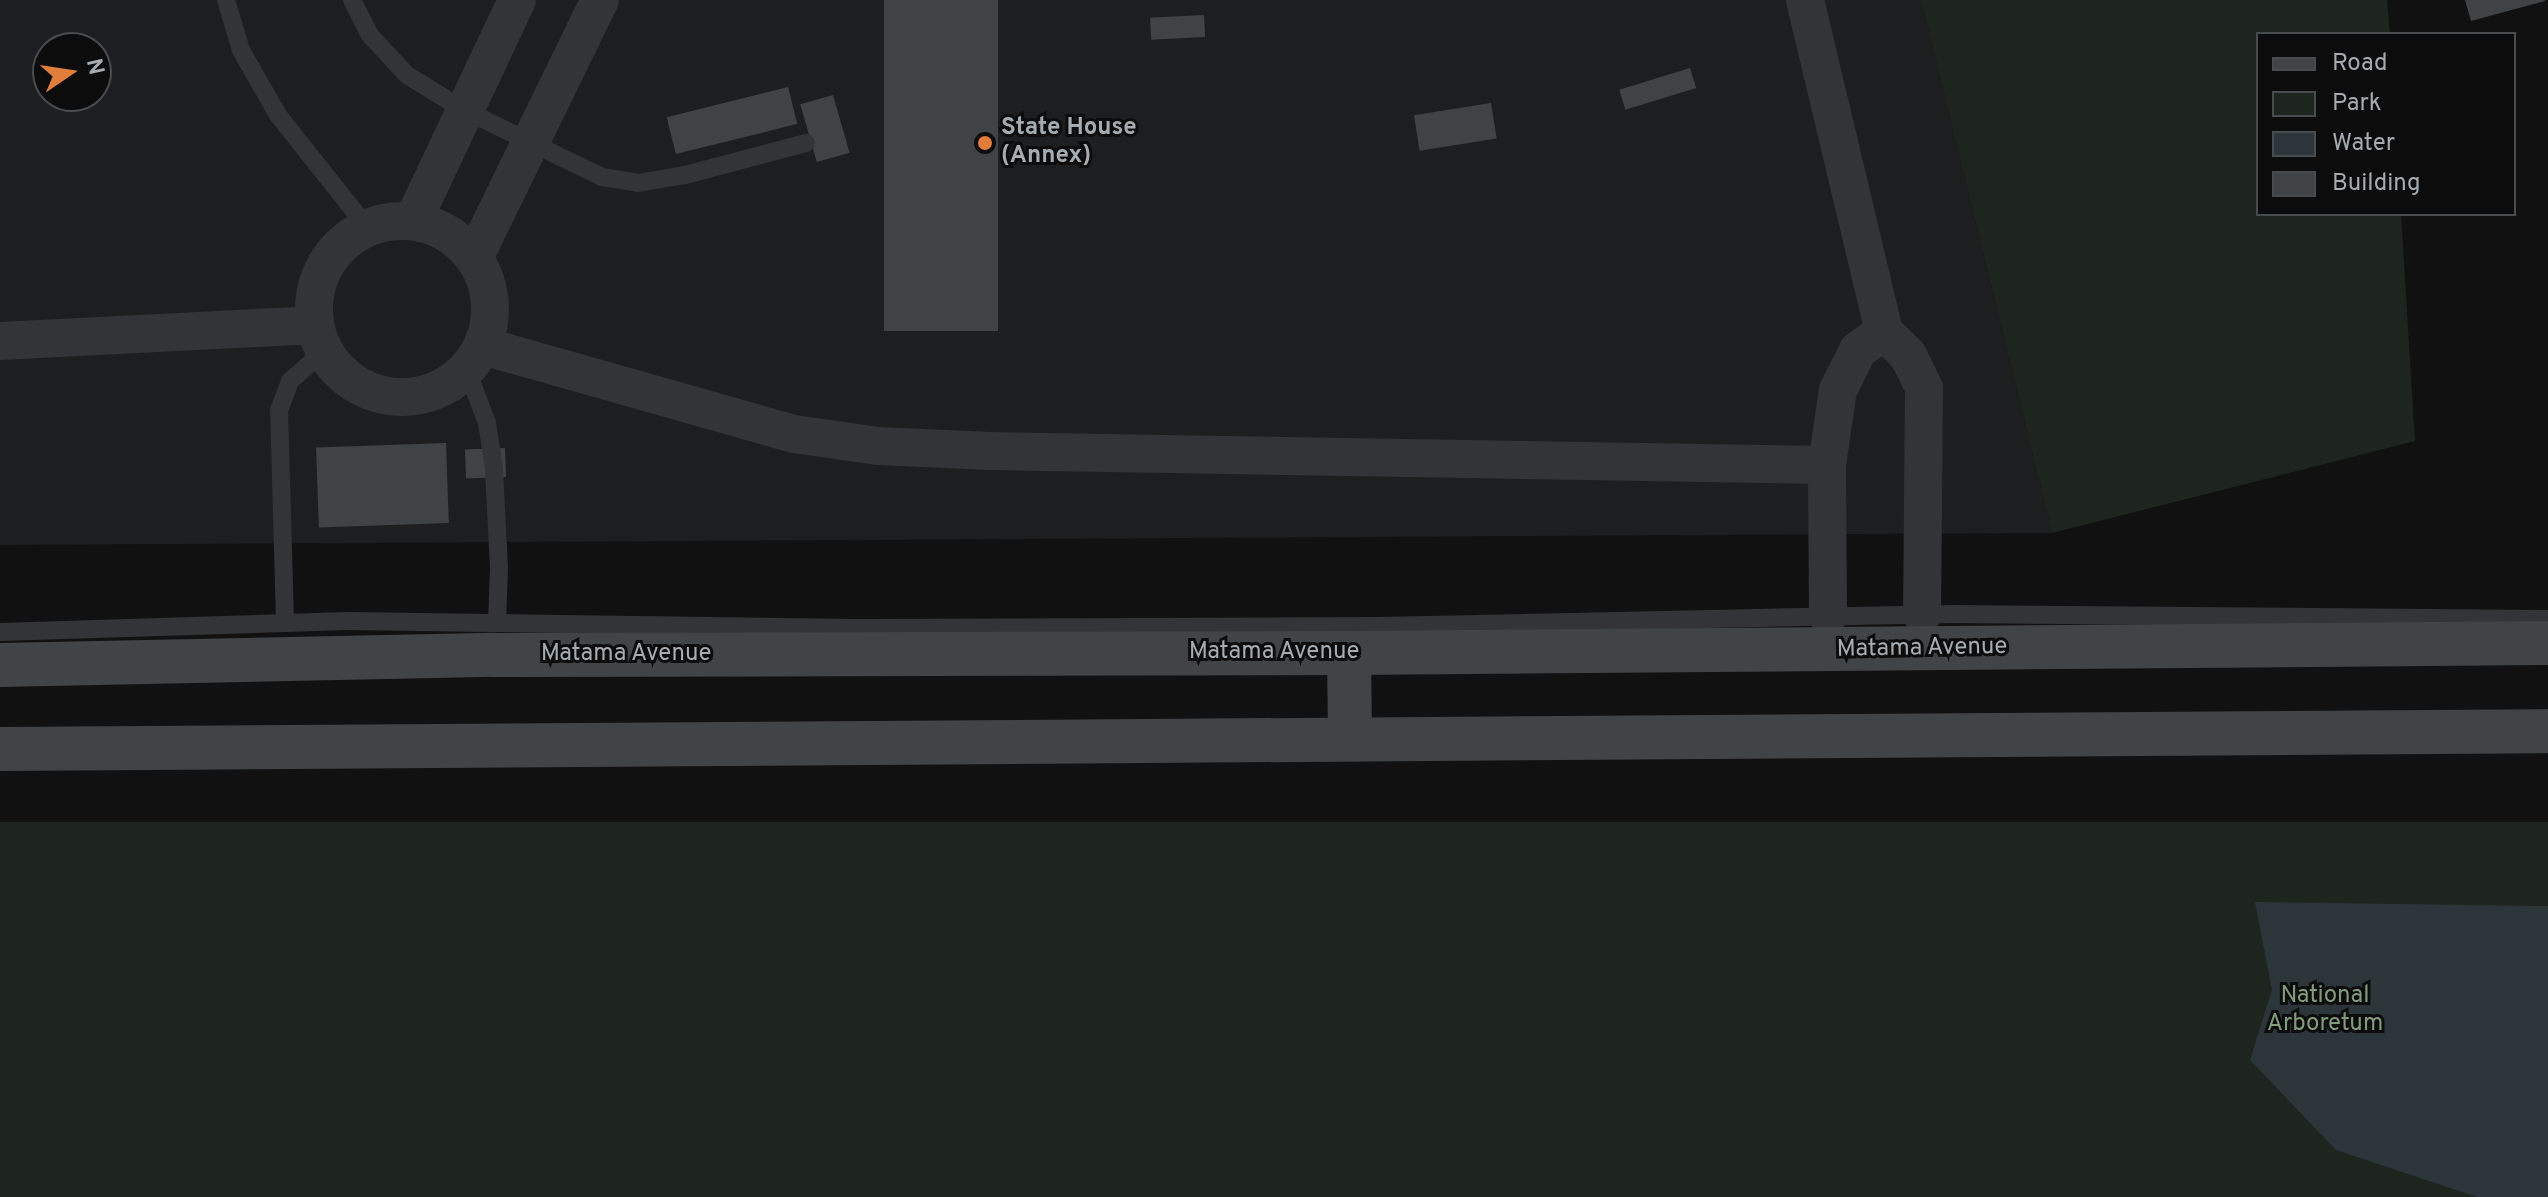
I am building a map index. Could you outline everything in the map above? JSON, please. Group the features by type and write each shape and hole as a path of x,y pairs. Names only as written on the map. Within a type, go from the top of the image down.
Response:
{"main road":[{"name":"Matama Avenue","path":"0,665 495,655 1349,653 2548,643"},
{"path":"1349,653 1350,739"},
{"path":"0,749 2548,731"}],"street":[{"path":"413,221 462,109 517,0"},
{"path":"474,258 600,0"},
{"path":"1805,0 1884,332 1908,355 1924,388 1922,615"},
{"path":"413,221 436,227 457,240 474,258 487,285 490,316 475,358 445,388 419,398 391,398 364,390 341,375 319,338 314,297 321,271 337,248 366,226 413,221"},
{"path":"1828,616 1827,465 1838,390 1858,350 1884,332"},
{"path":"0,341 319,338"},
{"path":"475,358 794,434 878,446 1006,452 1827,465"}],"lane":[{"path":"226,0 241,50 278,115 366,226"},
{"path":"352,0 369,34 407,75 462,109 602,177 638,183 685,175 806,143"},
{"path":"285,622 279,410 290,381 319,338"},
{"path":"475,358 494,469 499,568 497,623"},
{"path":"0,632 285,622 887,628 1378,626 1922,615 2548,619"}],"shaded area":[{"path":"0,0 1921,0 2052,533 0,545"}],"green space":[{"path":"1921,0 2387,0 2390,32 2256,32 2256,216 2401,216 2415,441 2052,533"},
{"name":"National Arboretum","path":"0,822 2548,822 2548,1197 0,1197"}],"water":[{"path":"2255,902 2548,906 2548,1197 2477,1197 2336,1150 2250,1060 2272,990"}],"building":[{"path":"884,0 998,0 998,331 884,331"},
{"path":"2465,0 2545,0 2545,1 2471,21"},
{"path":"1204,15 1205,37 1151,40 1150,18"},
{"path":"1690,68 1696,88 1625,110 1619,90"},
{"path":"788,87 797,124 676,154 667,117"},
{"path":"833,95 850,153 817,162 800,104"},
{"path":"1491,103 1497,139 1420,151 1414,115"},
{"path":"446,443 449,523 319,527 316,448"},
{"path":"505,448 506,477 466,478 465,449"}],"place":[{"name":"State House (Annex)","path":"985,143"}]}
